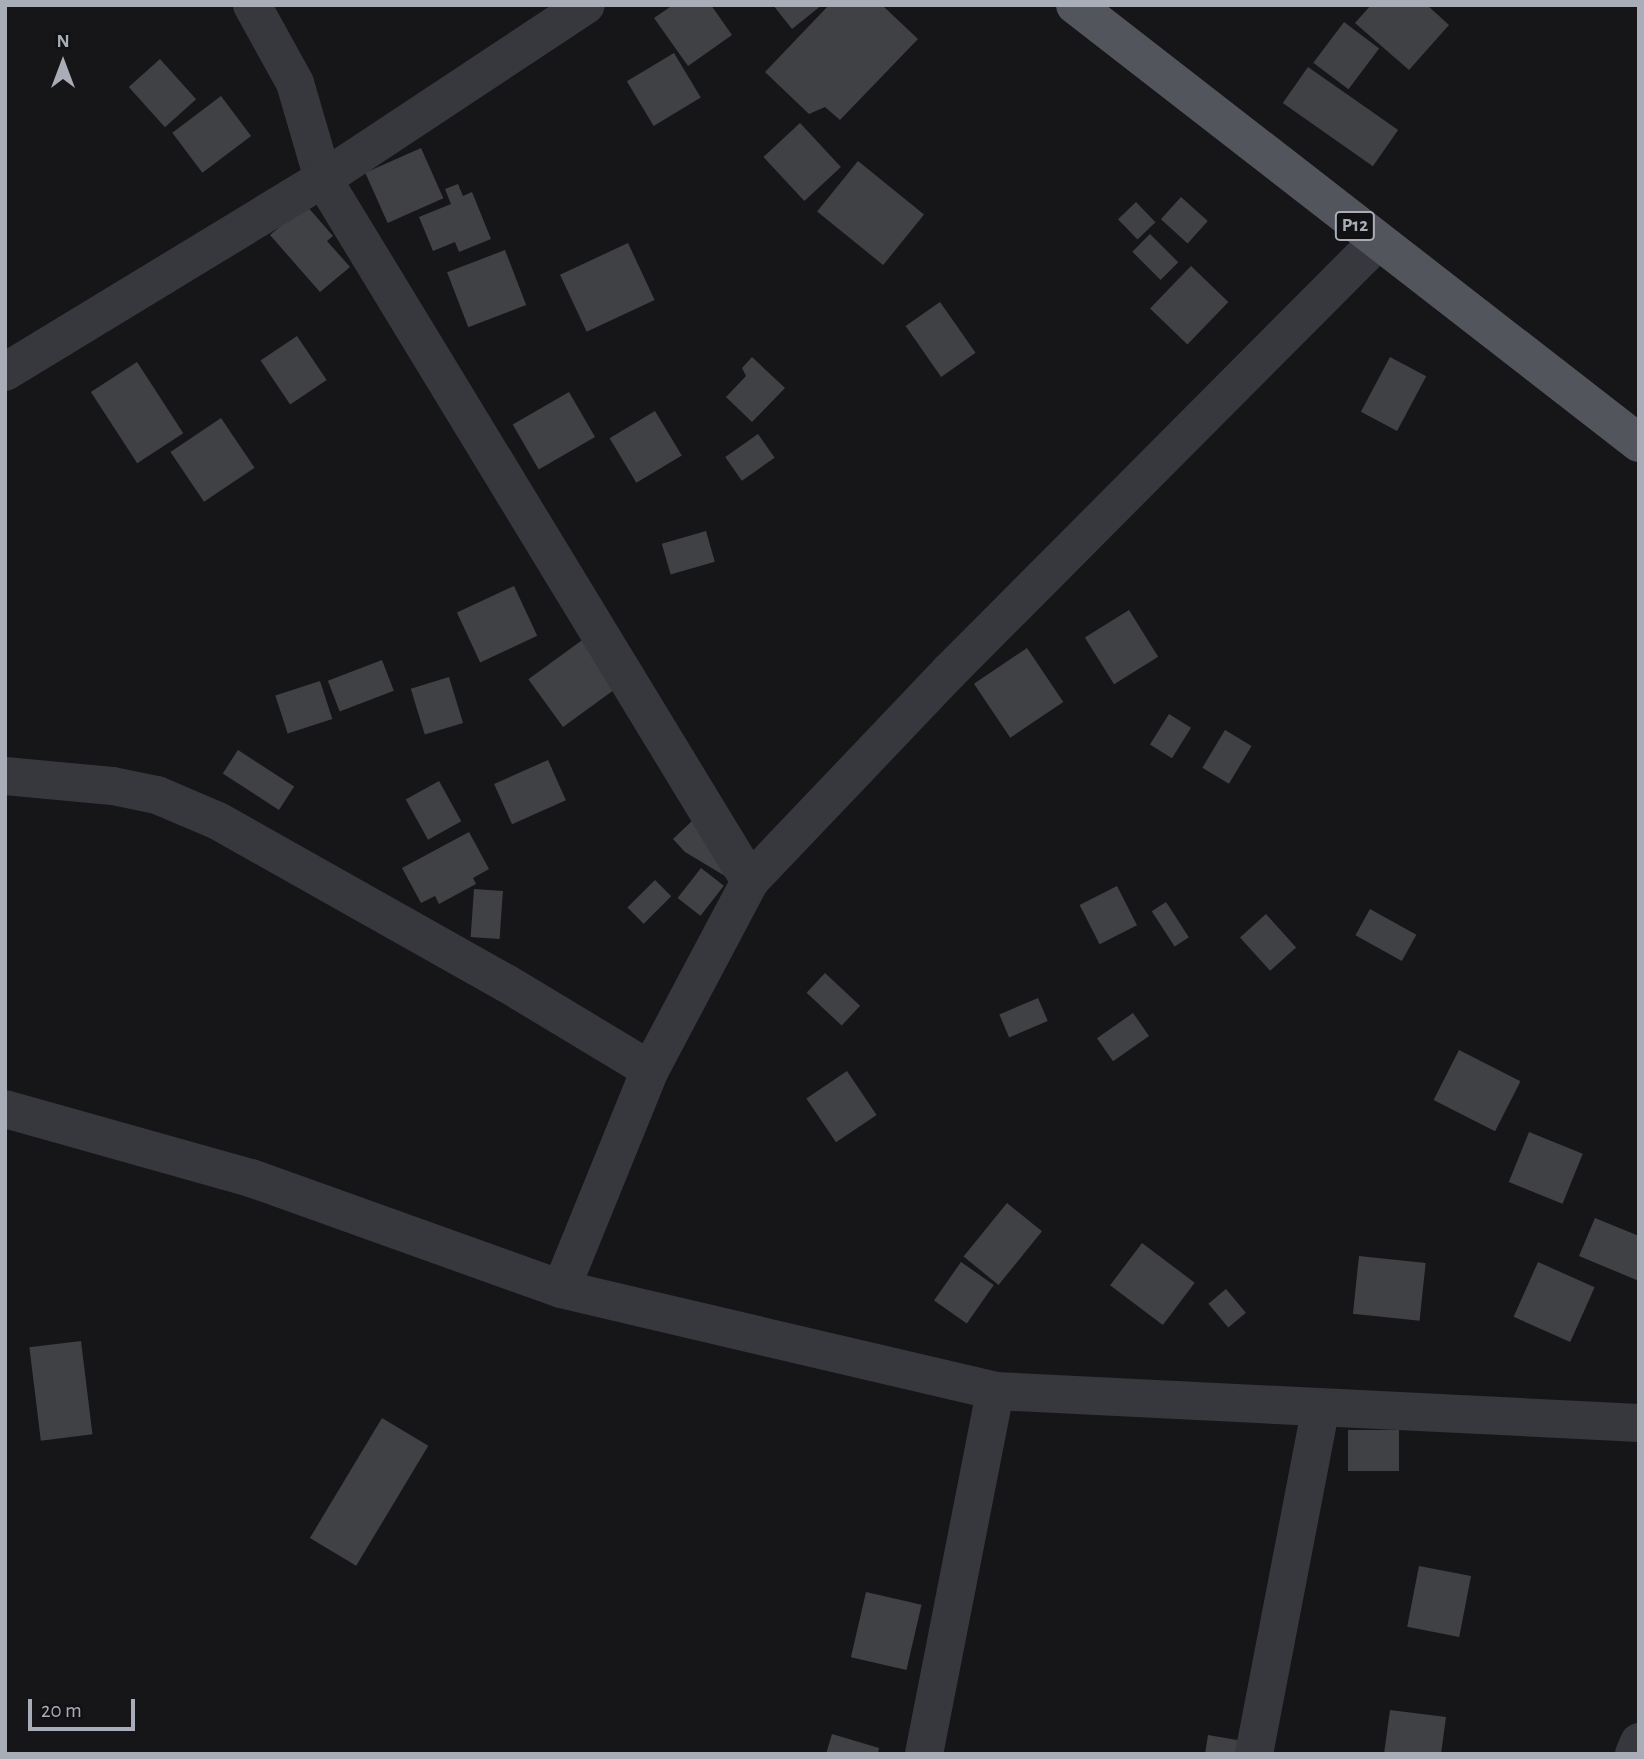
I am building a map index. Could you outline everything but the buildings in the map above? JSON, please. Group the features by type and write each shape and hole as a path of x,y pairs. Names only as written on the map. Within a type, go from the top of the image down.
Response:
{"main road":[{"name":"P12","path":"1075,5 1376,243 1639,443"}],"street":[{"path":"251,5 295,83 323,179 750,881"},
{"path":"5,372 323,179 586,5"},
{"path":"561,1289 650,1070 750,881 949,671 1376,243"},
{"path":"5,776 135,791 218,821 506,983 650,1070"},
{"path":"5,1109 251,1178 561,1289 995,1391 1639,1423"},
{"path":"925,1754 995,1391"},
{"path":"1254,1754 1321,1407"},
{"path":"1634,1754 1639,1742"}]}
